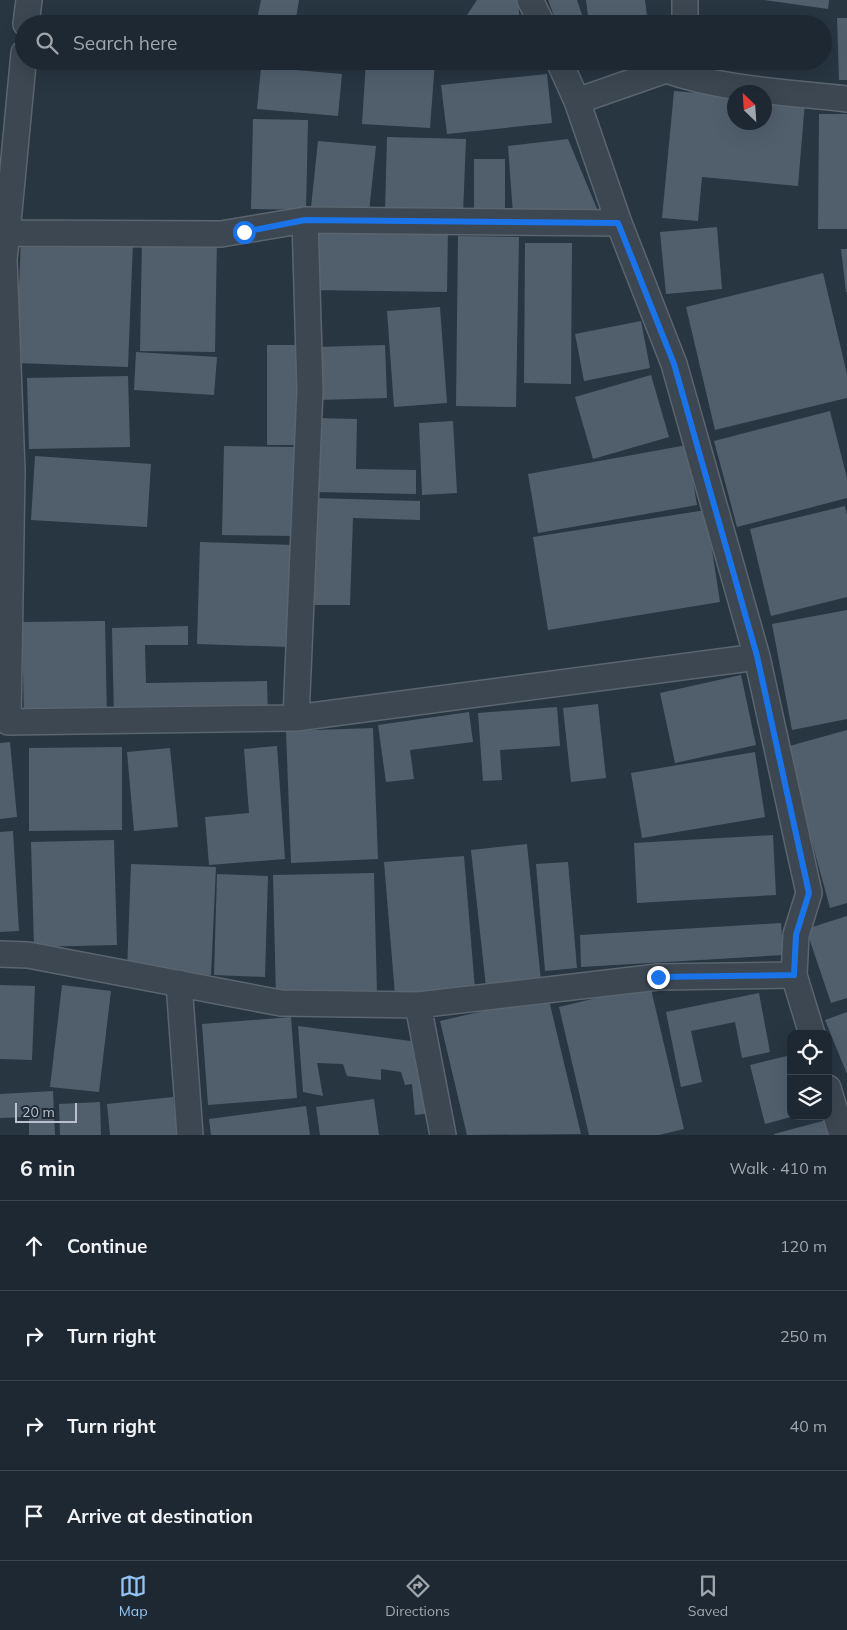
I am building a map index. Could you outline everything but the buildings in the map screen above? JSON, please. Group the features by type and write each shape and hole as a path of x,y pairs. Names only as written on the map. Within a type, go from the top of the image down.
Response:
{"street":[{"path":"27,15 29,0"},
{"path":"530,0 538,15"},
{"path":"684,0 685,15"},
{"path":"22,70 4,259 12,471 8,722 296,718 757,656"},
{"path":"563,70 578,101 618,223 674,364 757,656 809,893 796,935 794,975 811,1030"},
{"path":"578,101 658,70"},
{"path":"675,70 691,79 737,87 847,98"},
{"path":"7,233 221,234 305,220 618,223"},
{"path":"296,718 310,390 305,220"},
{"path":"0,954 28,955 281,1003 418,1005 658,977 794,975"},
{"path":"179,983 190,1135"},
{"path":"418,1005 444,1135"},
{"path":"832,1101 842,1135"}],"route":[{"path":"244,232 305,220 618,223 674,364 757,656 809,893 796,935 794,975 658,977"}]}
